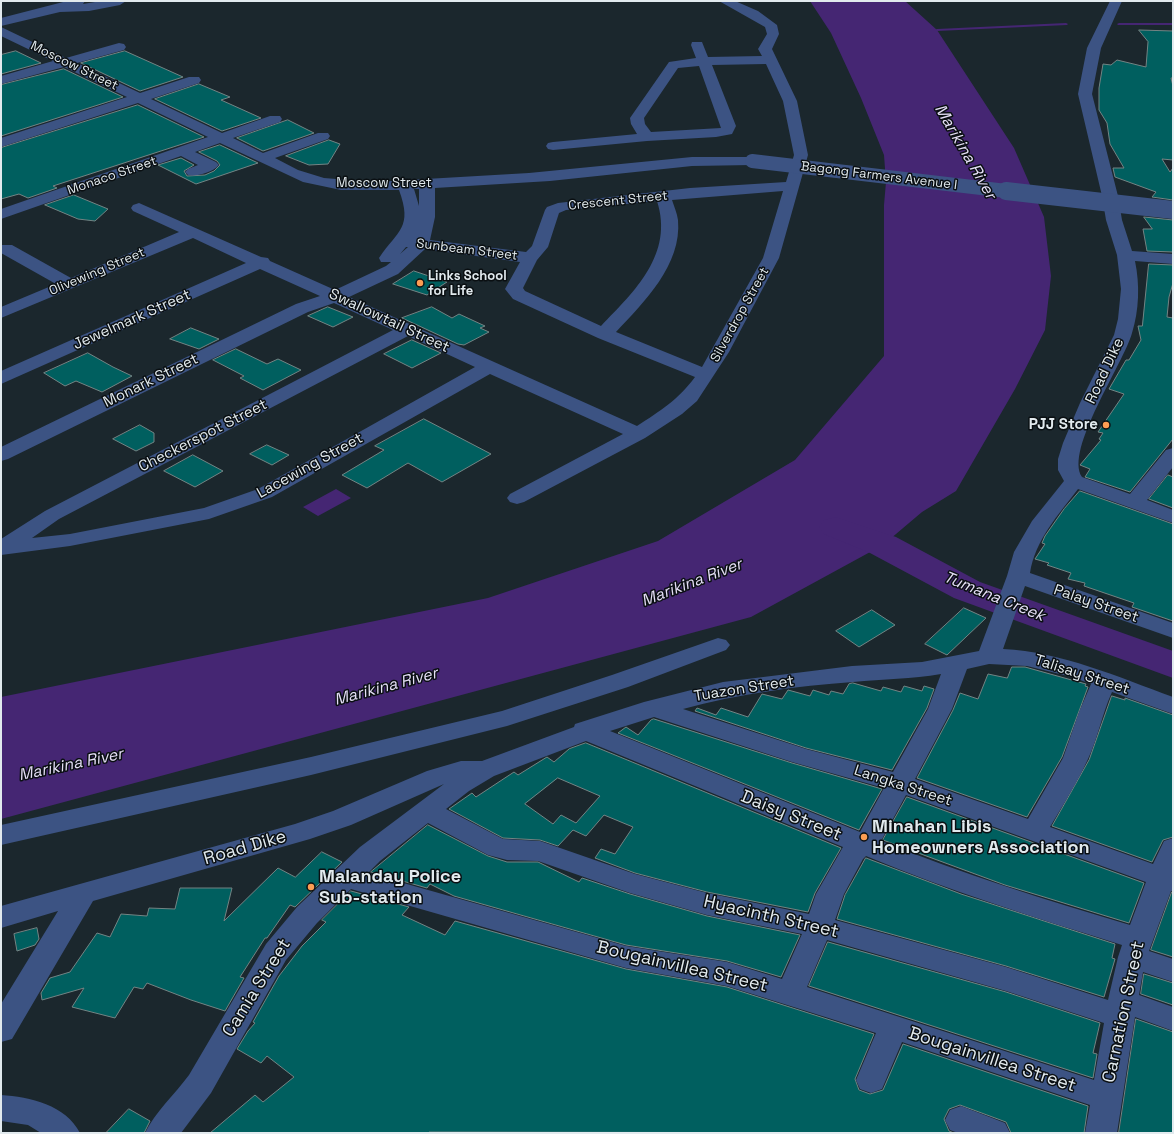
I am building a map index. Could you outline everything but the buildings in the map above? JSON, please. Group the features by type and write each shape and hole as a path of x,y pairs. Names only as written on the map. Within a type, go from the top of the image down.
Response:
{"street":[{"path":"1,22 56,9 79,1"},
{"path":"56,9 89,7 120,1"},
{"name":"Silverdrop Street","path":"517,498 638,434 675,410 690,397 706,375 771,258 801,155 790,101 765,49 773,34 771,25 754,14 725,1"},
{"name":"Road Dike","path":"1074,481 1068,470 1069,454 1079,428 1123,335 1127,319 1130,289 1125,255 1085,94 1094,48 1116,1"},
{"name":"Moscow Street","path":"1,31 293,173 316,181 353,186 427,184 544,177 693,161 752,161"},
{"path":"553,146 727,131 729,126 697,46"},
{"path":"1,80 119,47"},
{"path":"647,137 638,124 637,118 671,67 678,64 704,61 770,60"},
{"path":"1,143 194,80"},
{"name":"Monaco Street","path":"1,214 275,119"},
{"path":"262,158 323,136"},
{"path":"182,151 211,165 193,172"},
{"name":"Bagong Farmers Avenue I","path":"752,161 1173,210"},
{"path":"422,244 427,217 427,184"},
{"name":"Monark Street","path":"385,268 404,242 411,229 412,201 405,185"},
{"name":"Crescent Street","path":"706,375 604,334 519,295 514,289 515,284 530,258 540,247 553,210 564,206 662,196 792,186"},
{"path":"604,334 639,296 660,265 667,246 670,220 662,196"},
{"path":"1110,196 1173,204"},
{"path":"1110,196 1173,216"},
{"name":"Swallowtail Street","path":"139,208 262,262 488,367 638,434"},
{"name":"Olivewing Street","path":"1,313 194,232"},
{"name":"Sunbeam Street","path":"404,242 530,258"},
{"name":"Monark Street","path":"1,456 385,268 422,244"},
{"path":"6,249 70,284"},
{"path":"1125,255 1173,259"},
{"name":"Jewelmark Street","path":"1,378 262,262"},
{"name":"Checkerspot Street","path":"1,548 52,515 408,329"},
{"name":"Lacewing Street","path":"1,548 70,540 209,513 265,493 488,367"},
{"path":"1134,503 1173,454"},
{"path":"989,656 1016,583 1018,566 1023,554 1045,518 1074,481 1173,517"},
{"name":"Palay Street","path":"1016,583 1173,631"},
{"path":"1,835 311,766 507,718 620,681 718,646"},
{"name":"Tuazon Street","path":"484,770 584,730 653,708 731,688 852,674 922,670 957,664 989,656"},
{"name":"Talisay Street","path":"989,656 1028,658 1079,671 1173,706"},
{"path":"790,993 818,927 830,894 853,852 869,839 940,709 957,664"},
{"path":"1034,832 1073,765 1091,712 1105,681"},
{"name":"Langka Street","path":"653,708 802,756 938,796 1105,858 1168,879"},
{"name":"Daisy Street","path":"584,730 862,845 1016,900 1135,948 1173,971"},
{"name":"Road Dike","path":"1,916 83,894 336,820 436,777 461,770 484,770"},
{"name":"Camia Street","path":"161,1133 186,1104 200,1084 251,992 276,952 307,915 370,854 460,785 484,770"},
{"name":"Hyacinth Street","path":"427,811 497,848 540,852 637,885 707,904 818,927 1121,1009 1173,1019"},
{"name":"Carnation Street","path":"1102,1133 1121,1009 1135,948 1168,879 1173,848"},
{"name":"Bougainvillea Street","path":"346,877 626,957 727,974 790,993 1107,1097"},
{"path":"3,1023 83,894"},
{"path":"871,1080 893,1028"},
{"path":"1,1108 23,1110 46,1118 64,1133"},
{"path":"961,1120 994,1133"}],"water":[{"name":"Marikina River","path":"810,1 905,1 937,30 1014,148 1044,217 1051,276 1045,330 1015,389 956,491 922,512 883,545 751,617 1,819 1,697 488,598 658,541 795,460 884,356 884,205 886,182 884,155 861,98 831,33"},
{"path":"336,489 351,498 318,516 303,507"}],"waterway":[{"path":"937,30 1066,24"},
{"path":"1119,24 1173,24"},
{"name":"Tumana Creek","path":"836,527 883,545 967,590 1173,665"}],"place":[{"name":"Links School for Life","path":"420,283"},
{"name":"PJJ Store","path":"1106,425"},
{"name":"Minahan Libis Homeowners Association","path":"864,837"},
{"name":"Malanday Police Sub-station","path":"311,887"}]}
